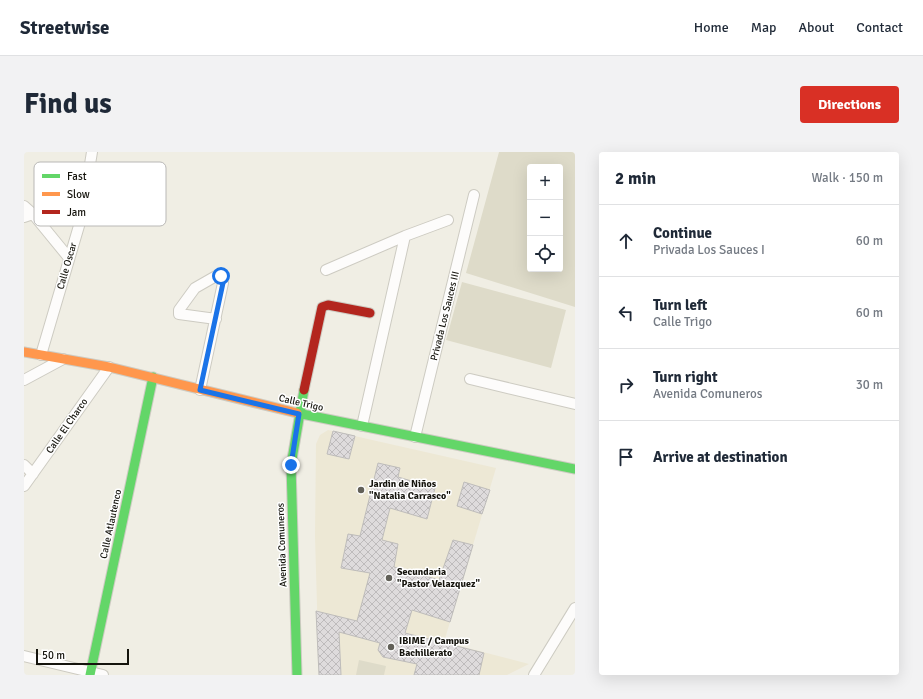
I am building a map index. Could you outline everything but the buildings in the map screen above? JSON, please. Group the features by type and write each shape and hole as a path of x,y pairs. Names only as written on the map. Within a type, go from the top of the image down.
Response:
{"street":[{"name":"Calle Oscar","path":"90,162 92,152"},
{"name":"Privada Los Sauces III","path":"415,437 474,195"},
{"path":"24,206 28,216"},
{"path":"326,270 405,236 448,220"},
{"path":"38,226 69,258"},
{"name":"Calle Oscar","path":"41,356 79,226"},
{"path":"362,426 405,236"},
{"path":"200,390 216,319 223,283 221,276 216,276 195,288 179,310 179,314 183,315 216,319"},
{"name":"Avenida Comuneros","path":"297,675 291,465 299,414 322,307 328,305 370,313"},
{"name":"Calle Trigo","path":"24,352 109,367 299,414 575,468"},
{"path":"24,380 63,359"},
{"name":"Calle El Charco","path":"24,486 109,367"},
{"name":"Calle Atlautenco","path":"91,674 153,377"},
{"path":"470,379 575,404"},
{"path":"24,465 33,474"},
{"path":"534,675 575,608"},
{"path":"24,656 91,674 103,675"}],"shaded area":[{"path":"499,152 575,152 575,307 466,273"},
{"path":"462,282 566,310 551,368 446,340"},
{"path":"328,430 496,468 444,642 529,664 507,675 319,675 315,536 316,444 320,435"},
{"path":"359,660 386,666 384,675 356,675"}],"traffic: fast":[{"path":"90,675 153,377"},
{"path":"297,675 291,465 304,390"},
{"path":"297,413 575,469"}],"traffic: slow":[{"path":"24,352 109,367 297,413"}],"traffic: jam":[{"path":"304,390 322,307 328,305 370,313"}],"place":[{"name":"Jardin de Niños \"Natalia Carrasco\"","path":"361,490"},
{"name":"Secundaria \"Pastor Velazquez\"","path":"389,578"},
{"name":"IBIME / Campus Bachillerato","path":"391,647"}],"route":[{"path":"221,276 223,283 200,390 299,414 291,465"}]}
